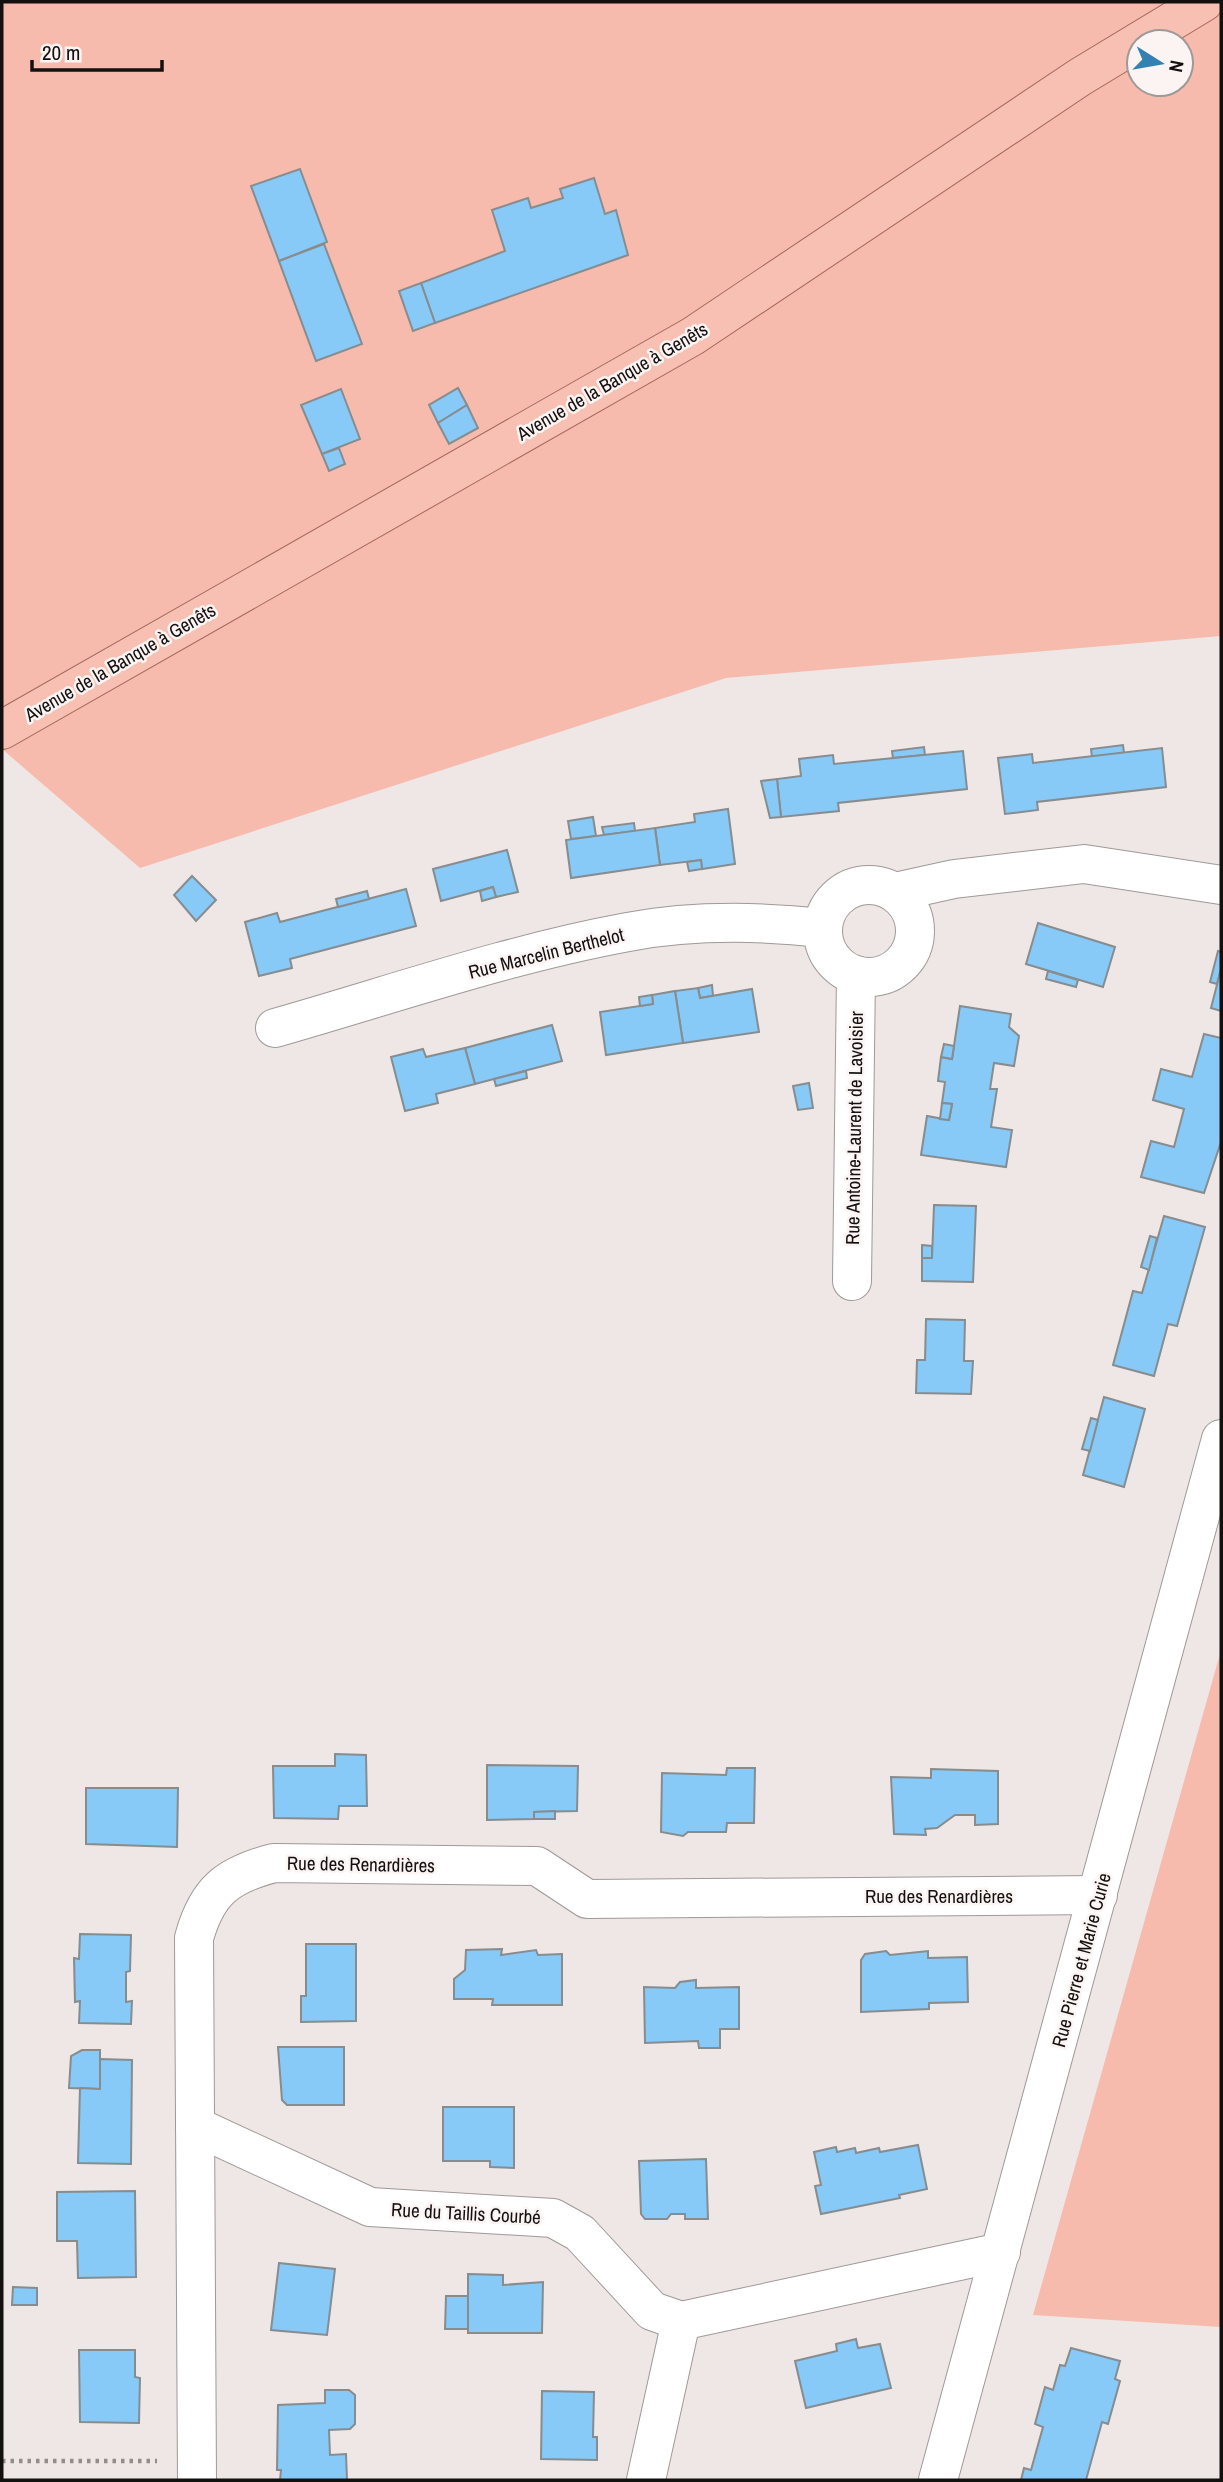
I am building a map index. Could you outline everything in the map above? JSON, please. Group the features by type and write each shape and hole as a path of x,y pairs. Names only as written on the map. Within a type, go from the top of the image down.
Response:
{"main road":[{"name":"Avenue de la Banque à Genêts","path":"2,730 692,336 1080,77 1204,2"}],"street":[{"path":"895,892 954,879 1084,864 1221,885"},
{"path":"864,885 880,886 895,892 913,916 913,944 897,968 870,977 856,975 832,958 823,928 827,912 836,899 849,890 864,885"},
{"name":"Rue Marcelin Berthelot","path":"275,1028 551,949 630,931 773,922 823,928"},
{"name":"Rue Antoine-Laurent de Lavoisier","path":"852,1281 856,975"},
{"name":"Rue Pierre et Marie Curie","path":"938,2480 1221,1439"},
{"name":"Rue des Renardières","path":"196,2471 194,1938 202,1908 243,1871 274,1864 537,1866 587,1899 1098,1895"},
{"name":"Rue du Taillis Courbé","path":"195,2126 370,2207 553,2218 580,2233 652,2311 681,2321"},
{"path":"646,2480 681,2321 1001,2252"}],"path":[{"path":"2,2461 196,2471"}],"shaded area":[{"path":"2,2 1221,2 1221,636 726,678 140,868 2,749"},
{"path":"1221,1650 1221,2327 1033,2315 1220,1654"}],"building":[{"path":"300,169 327,242 279,261 251,186"},
{"path":"594,178 605,214 616,210 628,255 435,323 421,283 505,251 492,210 528,198 531,208 563,198 560,189"},
{"path":"324,244 362,344 316,361 279,261"},
{"path":"421,283 435,323 413,331 399,291"},
{"path":"458,388 467,405 438,423 429,405"},
{"path":"341,389 360,439 322,454 301,405"},
{"path":"467,405 478,428 449,444 438,423"},
{"path":"339,448 345,464 329,471 322,454"},
{"path":"1123,745 1124,753 1092,757 1091,749"},
{"path":"924,747 925,755 893,758 892,751"},
{"path":"1162,748 1166,787 1037,802 1038,810 1005,814 998,758 1032,754 1033,763"},
{"path":"963,751 967,789 838,803 839,811 781,817 777,779 801,776 799,759 833,755 834,764"},
{"path":"777,779 781,817 770,818 761,781"},
{"path":"728,809 735,864 702,869 701,860 660,865 655,828 695,822 694,814"},
{"path":"593,817 596,836 571,839 568,821"},
{"path":"634,823 635,831 604,835 602,827"},
{"path":"655,828 660,865 571,878 566,840"},
{"path":"507,850 518,892 496,897 493,887 441,901 433,869"},
{"path":"701,860 702,869 689,871 687,862"},
{"path":"192,876 216,900 196,921 174,895"},
{"path":"493,887 496,897 482,901 480,891"},
{"path":"406,889 416,926 290,959 292,968 259,976 245,922 277,913 280,922"},
{"path":"367,891 369,899 338,907 336,899"},
{"path":"1038,923 1115,947 1103,987 1026,964"},
{"path":"1218,951 1221,952 1221,969 1217,984 1210,982"},
{"path":"1221,969 1221,1011 1211,1008"},
{"path":"1048,971 1078,980 1076,987 1046,979"},
{"path":"712,985 713,996 700,998 698,988"},
{"path":"698,988 700,998 752,989 759,1032 683,1043 675,991"},
{"path":"675,991 683,1043 606,1055 600,1012 653,1004 652,995"},
{"path":"652,995 653,1004 640,1006 639,997"},
{"path":"960,1006 1011,1014 1009,1027 1019,1036 1014,1066 994,1063 990,1089 997,1089 991,1127 1012,1130 1006,1167 921,1155 927,1116 949,1120 952,1104 942,1103 945,1082 938,1081 941,1057 952,1059"},
{"path":"552,1025 562,1061 475,1084 465,1048"},
{"path":"1204,1034 1221,1038 1221,1142 1204,1193 1141,1177 1151,1141 1174,1147 1184,1109 1153,1100 1161,1069 1192,1077"},
{"path":"944,1044 954,1046 952,1059 941,1057"},
{"path":"465,1048 475,1084 436,1094 438,1103 405,1111 391,1057 423,1049 426,1057"},
{"path":"526,1071 527,1078 496,1086 494,1079"},
{"path":"809,1083 813,1108 798,1110 793,1086"},
{"path":"942,1103 952,1104 949,1120 940,1119"},
{"path":"934,1205 976,1206 973,1282 922,1281 922,1258 932,1258"},
{"path":"1164,1216 1205,1227 1177,1326 1168,1324 1154,1376 1113,1365 1133,1291 1142,1293"},
{"path":"1150,1236 1157,1238 1149,1270 1141,1267"},
{"path":"922,1245 932,1246 932,1258 922,1258"},
{"path":"926,1319 965,1320 964,1361 973,1361 971,1394 916,1393 917,1360 925,1360"},
{"path":"1104,1397 1145,1409 1124,1487 1083,1475"},
{"path":"1091,1418 1098,1420 1090,1451 1082,1449"},
{"path":"335,1754 366,1755 367,1806 339,1806 338,1819 274,1818 273,1766 335,1766"},
{"path":"487,1765 578,1766 577,1811 534,1812 534,1819 487,1820"},
{"path":"727,1768 755,1768 754,1823 727,1823 726,1832 688,1832 683,1836 661,1832 662,1773 726,1775"},
{"path":"931,1769 998,1771 998,1824 975,1825 975,1815 955,1815 937,1828 925,1829 926,1835 894,1834 891,1777 931,1778"},
{"path":"86,1788 178,1788 177,1847 86,1844"},
{"path":"555,1811 555,1819 534,1819 534,1812"},
{"path":"80,1934 131,1935 130,1971 126,1972 126,2002 132,2001 131,2024 79,2023 80,2001 75,2002 74,1958 79,1959"},
{"path":"306,1944 356,1944 356,2021 301,2022 301,1996 306,1996"},
{"path":"502,1949 501,1955 536,1950 538,1955 562,1954 562,2005 492,2005 493,1999 454,1999 454,1979 465,1970 466,1950"},
{"path":"886,1951 890,1955 928,1951 928,1958 967,1957 968,2002 929,2003 929,2009 861,2012 861,1960 865,1954"},
{"path":"696,1980 696,1988 739,1987 739,2029 720,2029 720,2048 699,2048 698,2041 645,2043 644,1987 675,1988 680,1982"},
{"path":"278,2047 344,2047 344,2105 287,2105 282,2100"},
{"path":"82,2050 100,2050 100,2089 69,2088 71,2056"},
{"path":"100,2059 132,2060 131,2164 78,2163 80,2088 100,2089"},
{"path":"443,2107 514,2107 514,2168 490,2167 490,2161 443,2161"},
{"path":"918,2145 927,2189 899,2195 900,2198 821,2214 815,2186 821,2185 814,2152 836,2147 837,2152 855,2148 856,2153 879,2148 880,2152"},
{"path":"706,2159 708,2219 685,2219 685,2214 671,2214 667,2219 645,2219 641,2214 639,2161"},
{"path":"135,2191 136,2277 78,2278 77,2241 57,2241 57,2192"},
{"path":"279,2263 335,2269 327,2335 271,2330"},
{"path":"468,2274 503,2275 503,2285 543,2282 542,2333 468,2333"},
{"path":"13,2287 37,2288 37,2305 12,2305"},
{"path":"446,2296 468,2296 468,2329 445,2329"},
{"path":"856,2339 858,2348 880,2344 891,2388 806,2408 795,2361 837,2351 836,2344"},
{"path":"1071,2348 1120,2361 1115,2379 1120,2381 1108,2424 1102,2422 1086,2480 1021,2480 1024,2468 1031,2470 1043,2427 1035,2424 1045,2387 1053,2390 1060,2365 1065,2366"},
{"path":"79,2350 135,2350 135,2377 140,2378 139,2423 80,2422"},
{"path":"325,2390 349,2390 355,2395 355,2424 350,2429 329,2430 330,2455 346,2454 347,2480 280,2480 281,2470 277,2470 278,2405 325,2403"},
{"path":"542,2391 594,2392 593,2437 597,2437 597,2460 541,2459"}]}
